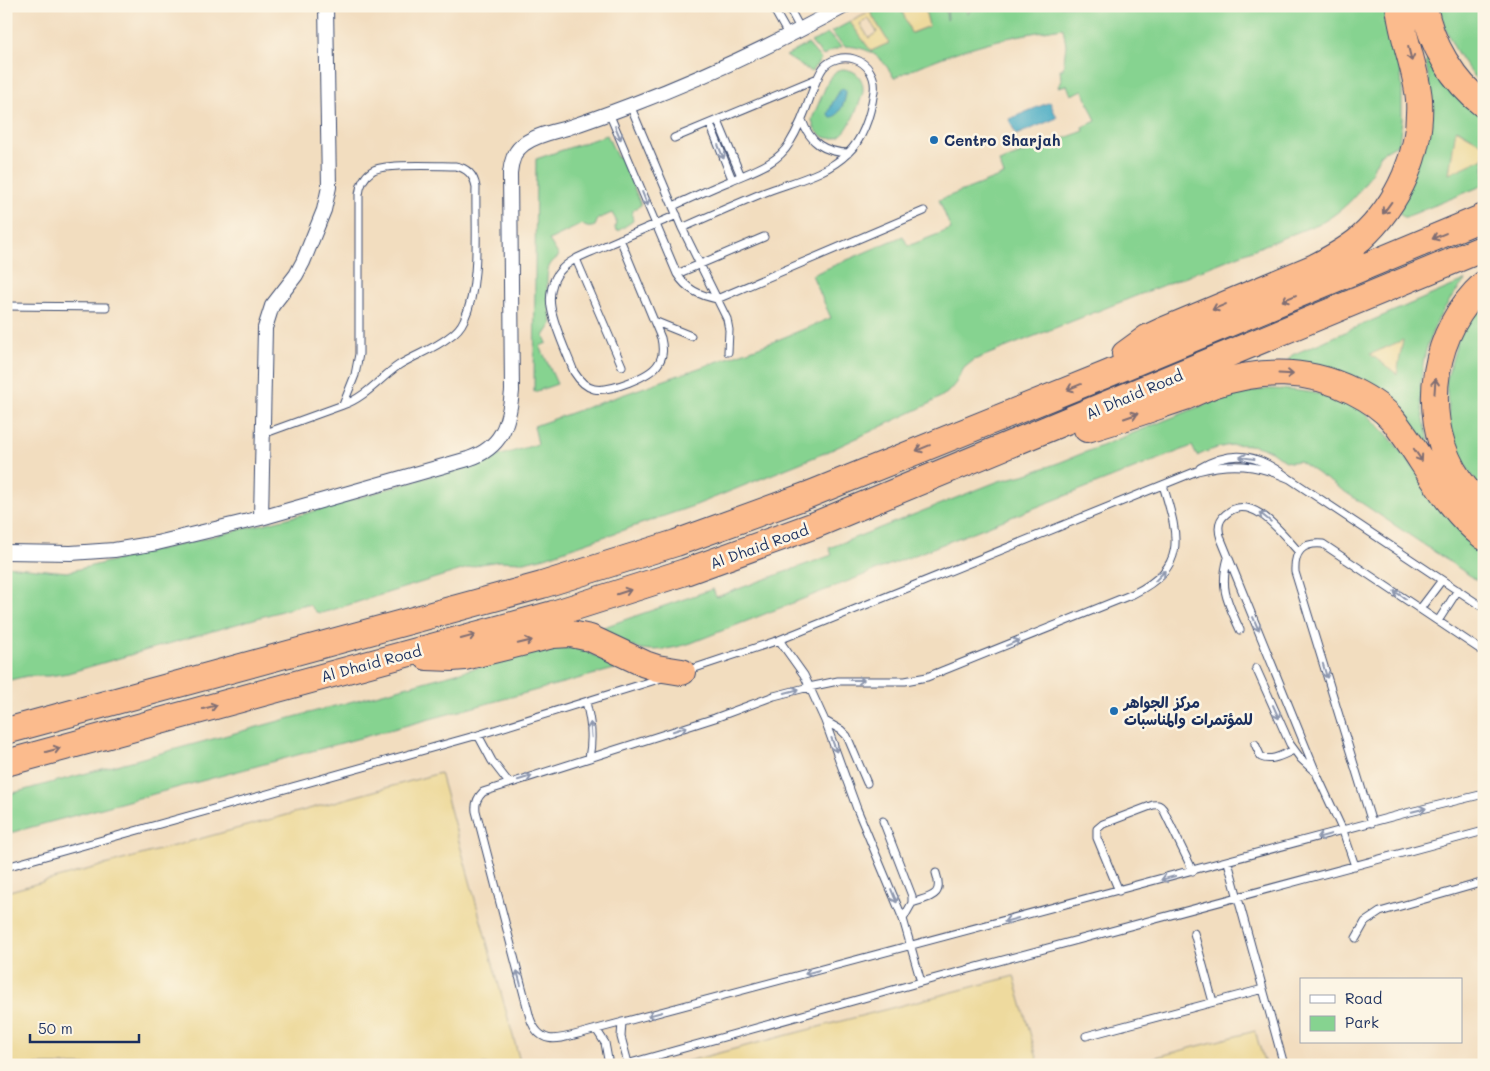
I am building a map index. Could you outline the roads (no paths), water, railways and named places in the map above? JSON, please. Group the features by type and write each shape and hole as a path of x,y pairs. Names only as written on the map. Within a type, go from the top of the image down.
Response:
{"highway":[{"path":"1105,375 1118,360 1146,338 1338,255 1378,221 1393,200 1405,176 1414,152 1418,126 1419,100 1415,74 1399,6"},
{"path":"1424,6 1431,34 1442,57 1456,78 1474,98 1484,105"},
{"name":"Al Dhaid Road","path":"6,731 542,585 685,540 808,495 1105,375 1484,217"},
{"name":"Al Dhaid Road","path":"8,764 553,614 685,572 815,525 1484,248"},
{"path":"1484,284 1463,307 1446,338 1437,371 1435,405 1440,438 1449,462 1462,484 1484,509"},
{"path":"1015,443 1075,432 1104,424 1231,380 1272,373 1291,373 1309,376 1327,380 1344,387 1377,406 1392,418 1447,499 1469,525 1484,537"},
{"path":"409,653 438,658 465,657 553,635 571,634 590,638 657,668 682,672"}],"street":[{"path":"261,518 264,339 268,316 272,306 296,275 303,262 324,210 329,187 326,6"},
{"path":"6,552 71,553 114,550 156,544 261,518 479,456 489,450 497,442 508,419 512,390 510,173 513,156 518,149 532,139 609,113 721,68 795,33 845,6"}],"lane":[{"path":"772,6 795,33"},
{"path":"788,7 795,33"},
{"path":"673,206 767,164 782,153 789,145 802,120 818,78 828,63 848,58 854,59 866,66 874,79 874,95 863,131 848,153 826,168 813,174 682,228"},
{"path":"674,138 818,78"},
{"path":"630,105 682,228 726,319 729,330 728,352"},
{"path":"609,113 677,274 681,281 697,294 716,299 924,211"},
{"path":"802,120 808,134 819,145 838,153 848,153"},
{"path":"718,121 741,176"},
{"path":"710,124 732,179"},
{"path":"262,434 343,405 357,398 404,362 448,338 464,322 471,299 475,273 476,187 473,177 466,169 455,166 384,167 371,171 362,182 359,195 359,354 355,375 343,405"},
{"path":"620,240 661,338 662,356 652,372 610,388 593,389 585,385 574,372 554,318 551,294 554,282 560,271 576,259 677,215"},
{"path":"677,274 764,237"},
{"path":"576,259 622,366"},
{"path":"6,306 106,307"},
{"path":"654,321 691,336"},
{"path":"6,867 478,735 779,640 1184,476 1210,468 1237,465 1264,469 1290,479 1484,608"},
{"path":"1163,485 1174,524 1175,548 1165,570 1157,580 1146,587 927,677 905,681 838,681 774,696 715,718 483,792 475,804 476,811 530,1018 535,1030 546,1038 555,1039 596,1029 1484,794"},
{"path":"1299,552 1259,512 1242,508 1232,509 1219,523 1218,530 1228,558 1317,775 1343,830 1355,866"},
{"path":"1372,823 1295,572 1294,561 1299,552 1306,546 1314,543 1322,544 1484,652"},
{"path":"1228,558 1224,579 1225,590 1227,600 1240,630"},
{"path":"1420,609 1442,580"},
{"path":"1438,621 1458,590"},
{"path":"779,640 809,687 824,721 857,809 903,919 921,982"},
{"path":"1256,668 1287,738 1294,750 1317,775"},
{"path":"586,702 592,731 590,758"},
{"path":"824,721 841,730 847,736 867,783"},
{"path":"478,735 492,762 510,783"},
{"path":"1255,744 1261,757 1266,760 1294,750"},
{"path":"1119,891 1097,838 1096,829 1103,824 1153,805 1157,804 1163,809 1193,871"},
{"path":"883,821 911,889 912,903 903,919"},
{"path":"622,1022 621,1037 626,1064 921,982 1484,831"},
{"path":"1228,862 1284,1065"},
{"path":"912,903 937,892 939,885 936,873"},
{"path":"1356,938 1365,922 1380,912 1484,882"},
{"path":"1194,933 1213,1002"},
{"path":"1086,1036 1263,989"},
{"path":"596,1029 605,1043 609,1065"}],"water":[{"path":"841,89 846,90 844,102 841,109 831,118 828,114"},
{"path":"1050,102 1057,118 1016,135 1009,119"}],"place":[{"name":"Centro Sharjah","path":"934,140"},
{"name":"مركز الجواهر للمؤتمرات والمناسبات","path":"1114,711"}]}
